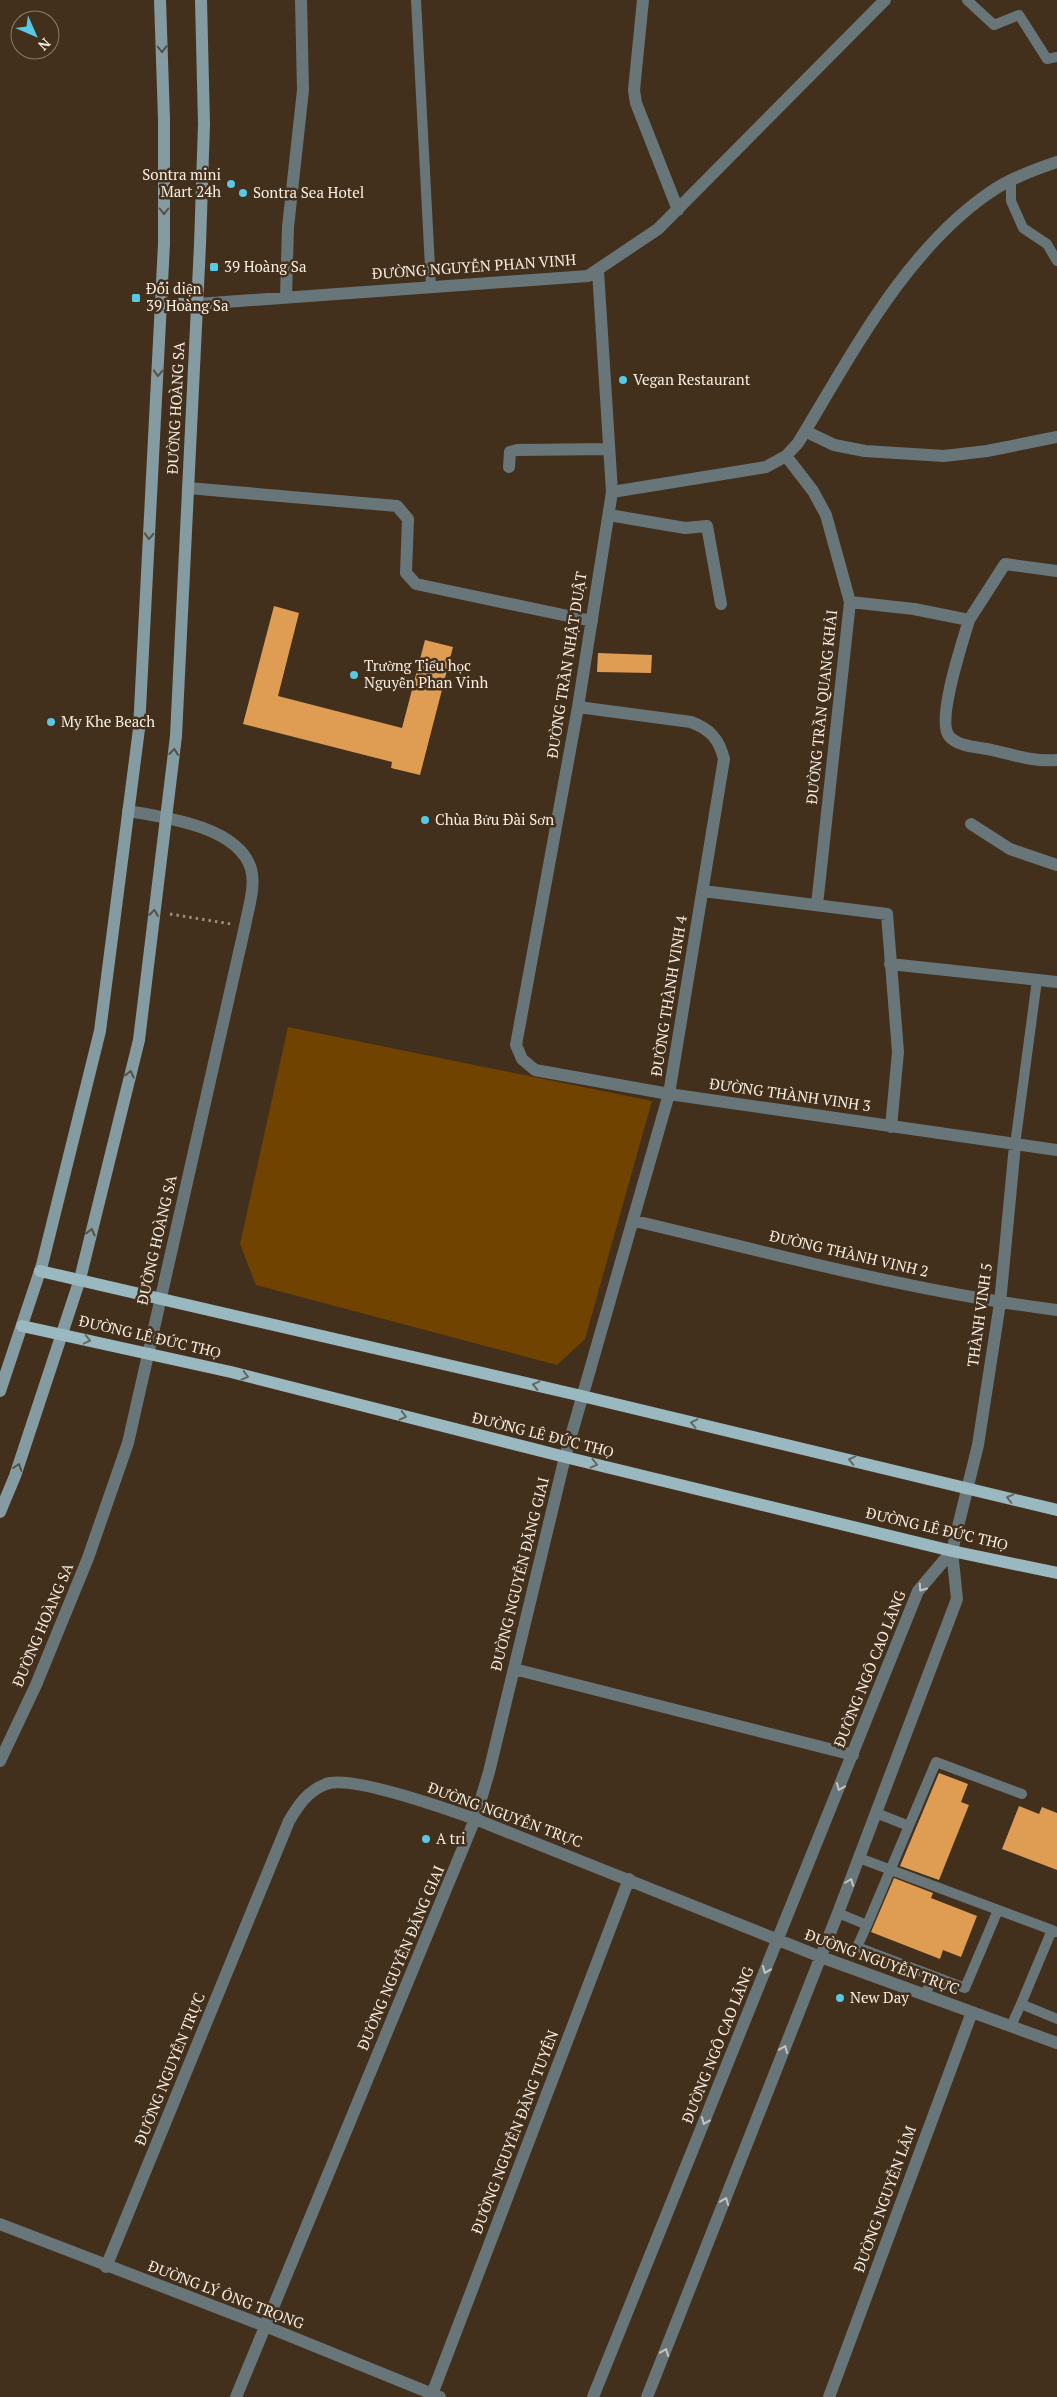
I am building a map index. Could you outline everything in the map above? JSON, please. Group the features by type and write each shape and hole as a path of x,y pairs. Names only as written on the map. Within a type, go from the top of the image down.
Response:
{"main road":[{"name":"ĐƯỜNG HOÀNG SA","path":"0,1391 40,1271 100,1031 139,729 164,244 164,119 160,0"},
{"name":"ĐƯỜNG HOÀNG SA","path":"0,1512 15,1476 80,1279 139,1040 176,736 204,124 202,0"},
{"path":"161,304 197,304"},
{"path":"40,1271 224,1314 245,1316 1057,1510"},
{"name":"ĐƯỜNG LÊ ĐỨC THỌ","path":"22,1326 232,1372 565,1457 952,1550 1057,1573"}],"street":[{"path":"286,297 289,218 303,90 301,0"},
{"path":"643,0 634,90 636,103 678,210"},
{"name":"ĐƯỜNG NGUYỄN PHAN VINH","path":"197,304 431,286 580,278 598,271 658,229 885,0"},
{"path":"612,492 766,467 786,456 805,431 893,290 915,262 970,208 995,189 1057,162"},
{"name":"ĐƯỜNG TRẦN NHẬT DUẬT","path":"522,1059 516,1046 578,707 612,492 598,271"},
{"path":"805,431 834,445 857,449 944,456 987,451 1057,437"},
{"path":"509,467 509,454 517,450 609,449"},
{"path":"786,456 813,491 826,515 850,602"},
{"path":"188,488 397,506 408,519 406,573 416,584 592,621"},
{"path":"609,515 685,528 707,526 721,604"},
{"path":"1057,571 1005,564 969,620 952,681 945,724 948,735 960,743 1031,759 1057,760"},
{"name":"ĐƯỜNG TRẦN QUANG KHẢI","path":"817,905 850,602 914,609 969,620"},
{"name":"ĐƯỜNG THÀNH VINH 4","path":"578,707 691,722 705,727 720,744 724,759 669,1094 635,1221 582,1396"},
{"name":"ĐƯỜNG HOÀNG SA","path":"0,1761 36,1685 88,1558 128,1443 245,926 252,882 252,870 246,857 237,846 217,834 166,817 128,811"},
{"path":"971,824 1010,849 1057,865"},
{"path":"703,892 887,914 898,1052 891,1127"},
{"path":"890,964 1057,982"},
{"name":"ĐƯỜNG THÀNH VINH 3","path":"522,1059 535,1070 669,1094 1057,1150"},
{"name":"THÀNH VINH 5","path":"952,1550 969,1488 1000,1303 1015,1145"},
{"name":"ĐƯỜNG THÀNH VINH 2","path":"635,1221 919,1288 1000,1303 1057,1310"},
{"name":"ĐƯỜNG NGUYỄN ĐĂNG GIAI","path":"236,2397 475,1818 582,1396"},
{"path":"647,2397 821,1957 957,1599 952,1550"},
{"name":"ĐƯỜNG NGÔ CAO LÃNG","path":"593,2397 918,1591 952,1550"},
{"path":"514,1669 853,1755"},
{"name":"ĐƯỜNG NGUYỄN TRỰC","path":"106,2266 289,1821 300,1803 312,1790 328,1783 345,1781 428,1803 475,1818 821,1957 1057,2043"},
{"name":"ĐƯỜNG NGUYỄN ĐĂNG TUYẾN","path":"434,2396 629,1879"},
{"name":"ĐƯỜNG NGUYỄN LÂM","path":"829,2397 972,2012"},
{"name":"ĐƯỜNG LÝ ÔNG TRỌNG","path":"0,2224 265,2326 434,2396"}],"lane":[{"path":"416,0 431,286"},
{"path":"967,0 994,25 1019,15 1047,59 1057,57"},
{"path":"1012,180 1011,201 1023,228 1047,244 1057,262"},
{"path":"1015,1145 1037,980"},
{"path":"998,1910 965,1988 857,1947 936,1762 1022,1794"},
{"path":"876,1813 909,1826"},
{"path":"859,1858 1054,1931 1011,2026"},
{"path":"838,1913 867,1925"},
{"path":"925,1995 933,1976"},
{"path":"1021,2004 1057,2019"}],"path":[{"path":"155,911 245,926"}],"shaded area":[{"path":"288,1027 652,1101 585,1339 557,1365 256,1285 240,1244"}],"building":[{"path":"274,606 299,613 278,696 402,728 425,640 453,647 420,775 391,768 392,762 243,724"},
{"path":"598,653 652,655 651,673 597,672"},
{"path":"939,1773 968,1784 961,1802 969,1805 939,1880 900,1866"},
{"path":"1019,1806 1039,1814 1042,1807 1057,1813 1057,1870 1002,1849"},
{"path":"894,1878 933,1893 931,1898 977,1916 961,1957 943,1950 940,1959 871,1932"}],"place":[{"name":"Sontra mini Mart 24h","path":"231,184"},
{"name":"Sontra Sea Hotel","path":"243,193"},
{"name":"39 Hoàng Sa","path":"214,267"},
{"name":"Đối diện 39 Hoàng Sa","path":"136,298"},
{"name":"Vegan Restaurant","path":"623,380"},
{"name":"Trường Tiểu học Nguyễn Phan Vinh","path":"354,675"},
{"name":"My Khe Beach","path":"51,722"},
{"name":"Chùa Bửu Đài Sơn","path":"425,820"},
{"name":"A tri","path":"426,1839"},
{"name":"New Day","path":"840,1998"}]}
